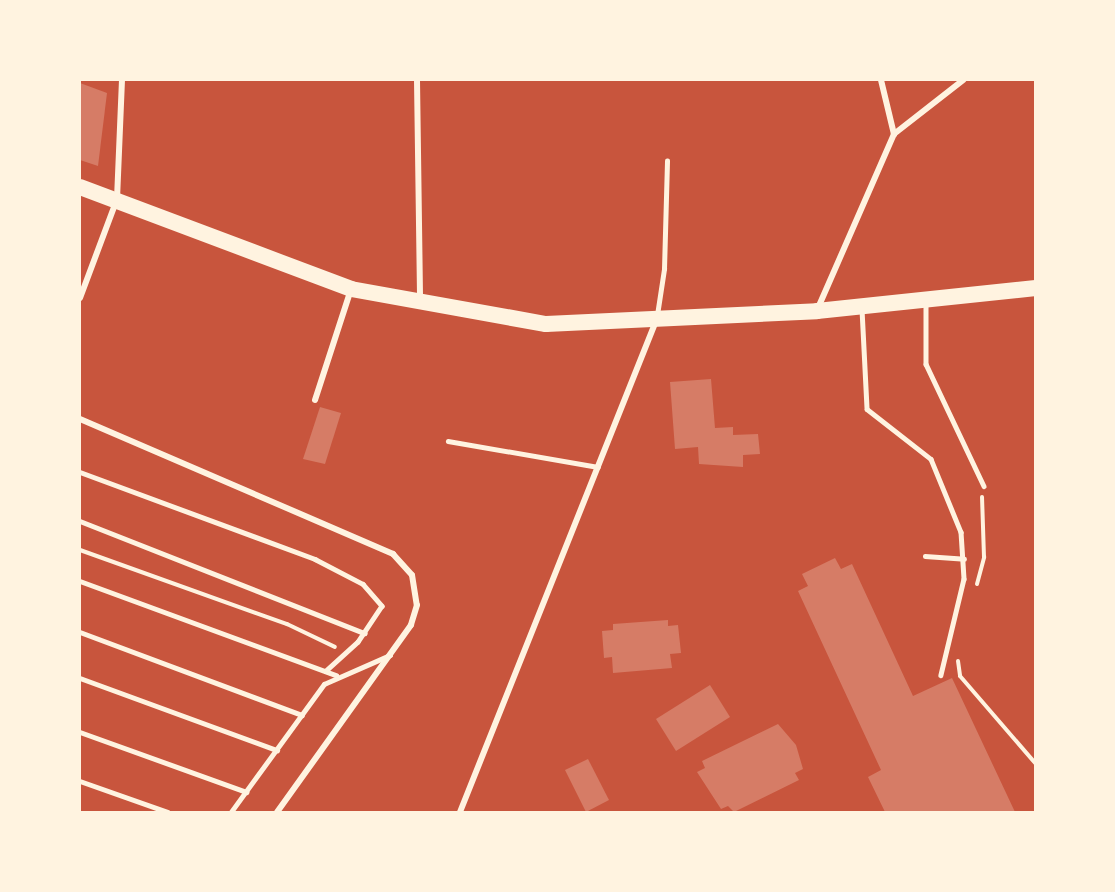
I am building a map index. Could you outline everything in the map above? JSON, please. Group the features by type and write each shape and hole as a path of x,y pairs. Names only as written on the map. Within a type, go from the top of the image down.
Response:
{"highway":[{"path":"80,186 351,288 420,304 546,324 656,321 817,311 1035,288"}],"street":[{"path":"80,298 117,199 122,80"},
{"path":"416,80 420,304"},
{"path":"881,80 894,134"},
{"path":"817,311 894,134 963,80"},
{"path":"315,400 351,288"},
{"path":"460,813 656,321"},
{"path":"80,419 393,554 412,575 418,594 415,615 392,654 278,813"}],"lane":[{"path":"656,321 664,269 667,161"},
{"path":"926,299 926,364 984,486"},
{"path":"862,306 867,409 931,459 954,503 964,559 941,675"},
{"path":"448,441 598,466"},
{"path":"80,472 315,559 363,584 382,606 365,633 326,671"},
{"path":"80,521 365,633"},
{"path":"925,556 964,559"},
{"path":"80,580 336,675"},
{"path":"80,632 302,715"},
{"path":"231,813 302,715 336,675 392,654"},
{"path":"80,678 277,750"},
{"path":"80,732 247,792"},
{"path":"80,781 168,813"}],"path":[{"path":"976,588 984,557 979,511 984,486"},
{"path":"80,550 287,624 335,647"},
{"path":"960,649 960,676 1035,764"}],"building":[{"path":"80,83 107,93 98,166 80,160"},
{"path":"711,379 715,428 733,427 733,435 758,434 760,454 743,455 743,467 699,464 698,447 675,449 670,382"},
{"path":"320,407 341,413 325,464 303,459"},
{"path":"835,558 841,569 852,564 913,696 952,678 1015,812 885,812 868,777 881,770 798,591 808,586 802,574"},
{"path":"668,620 668,626 678,625 681,653 670,654 672,668 613,673 612,657 604,658 602,631 613,630 613,624"},
{"path":"710,685 730,717 676,751 656,719"},
{"path":"778,724 796,745 803,769 795,773 799,780 734,812 728,806 721,809 697,772 705,768 702,761"},
{"path":"588,759 609,800 586,812 565,770"}]}
